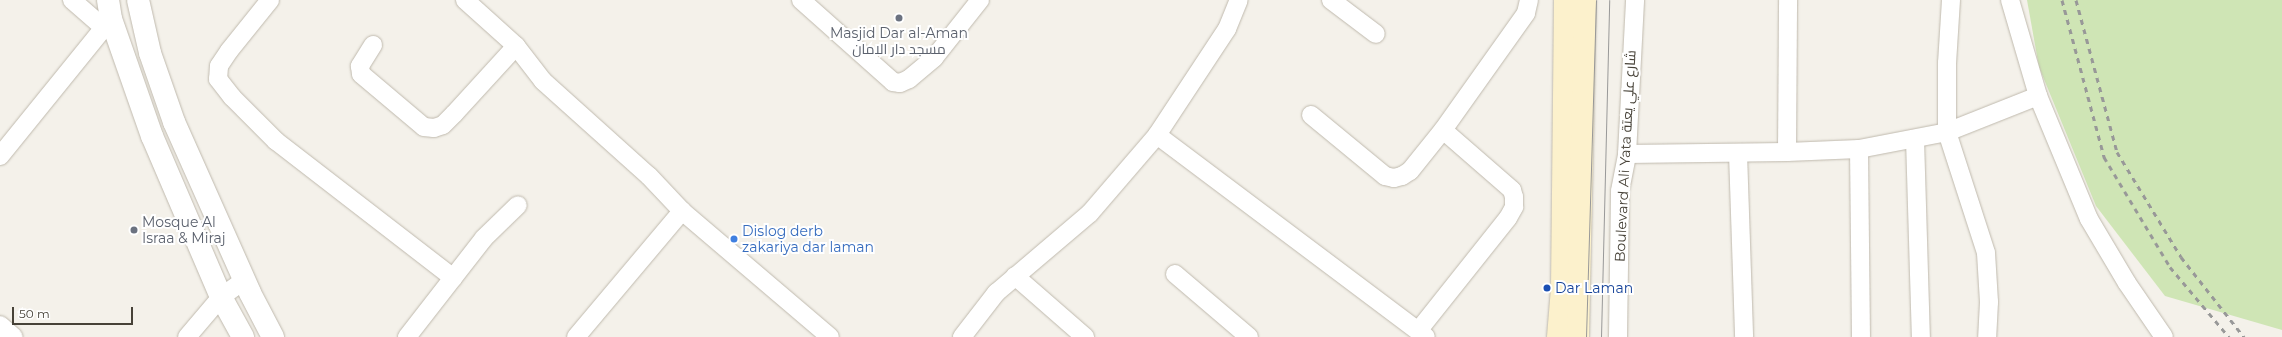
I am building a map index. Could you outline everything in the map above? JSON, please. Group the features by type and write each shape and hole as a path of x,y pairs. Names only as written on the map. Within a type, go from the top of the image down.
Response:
{"main road":[{"path":"1558,337 1562,288 1565,0"},
{"path":"1578,337 1585,0"}],"street":[{"path":"72,0 108,16 152,136 221,297 242,337"},
{"path":"138,0 150,53 174,122 244,280 274,337"},
{"path":"270,0 219,66 218,79 232,97 276,141 453,278"},
{"path":"465,0 516,46 543,81 649,176 682,211 830,337"},
{"path":"801,0 837,30 892,82 900,83 909,79 934,58 980,0"},
{"path":"1331,0 1376,34"},
{"path":"1311,115 1385,176 1394,178 1410,171 1443,130 1526,13 1529,0"},
{"name":"Boulevard Ali Yata شارع علي يعتة","path":"1618,337 1620,191 1626,154 1635,0"},
{"path":"1787,152 1788,0"},
{"path":"1951,0 1947,63 1947,132 1986,252 1989,302 1987,337"},
{"path":"2010,0 2038,96 2089,219 2127,283 2164,337"},
{"path":"962,337 996,293 1090,213 1157,135 1227,29 1236,2"},
{"path":"0,156 108,16"},
{"path":"372,44 360,66 361,74 424,127 434,128 443,125 454,114 516,46"},
{"path":"1626,154 1787,152 1859,149 1947,132 2038,96"},
{"path":"1157,135 1422,334 1508,218 1514,207 1512,190 1443,130"},
{"path":"1915,139 1921,337"},
{"path":"1859,149 1861,337"},
{"path":"1738,153 1744,337"},
{"path":"407,337 484,238 518,205"},
{"path":"576,337 682,211"},
{"path":"1175,274 1249,337"},
{"path":"1015,276 1085,337"},
{"path":"187,337 221,297 244,280"},
{"path":"0,325 14,337"}],"green space":[{"path":"2027,0 2282,0 2282,330 2165,296 2096,206 2039,67"}],"tram line":[{"path":"1586,337 1596,0"},
{"path":"1601,337 1609,0"}],"railway":[{"path":"2062,0 2104,157 2170,267 2229,337"},
{"path":"2076,0 2117,152 2181,257 2244,337"}],"place":[{"name":"Masjid Dar al-Aman مسجد دار الامان","path":"899,18"},
{"name":"Mosque Al Israa & Miraj","path":"134,230"},
{"name":"Dislog derb zakariya dar laman","path":"734,239"},
{"name":"Dar Laman","path":"1547,288"}]}
